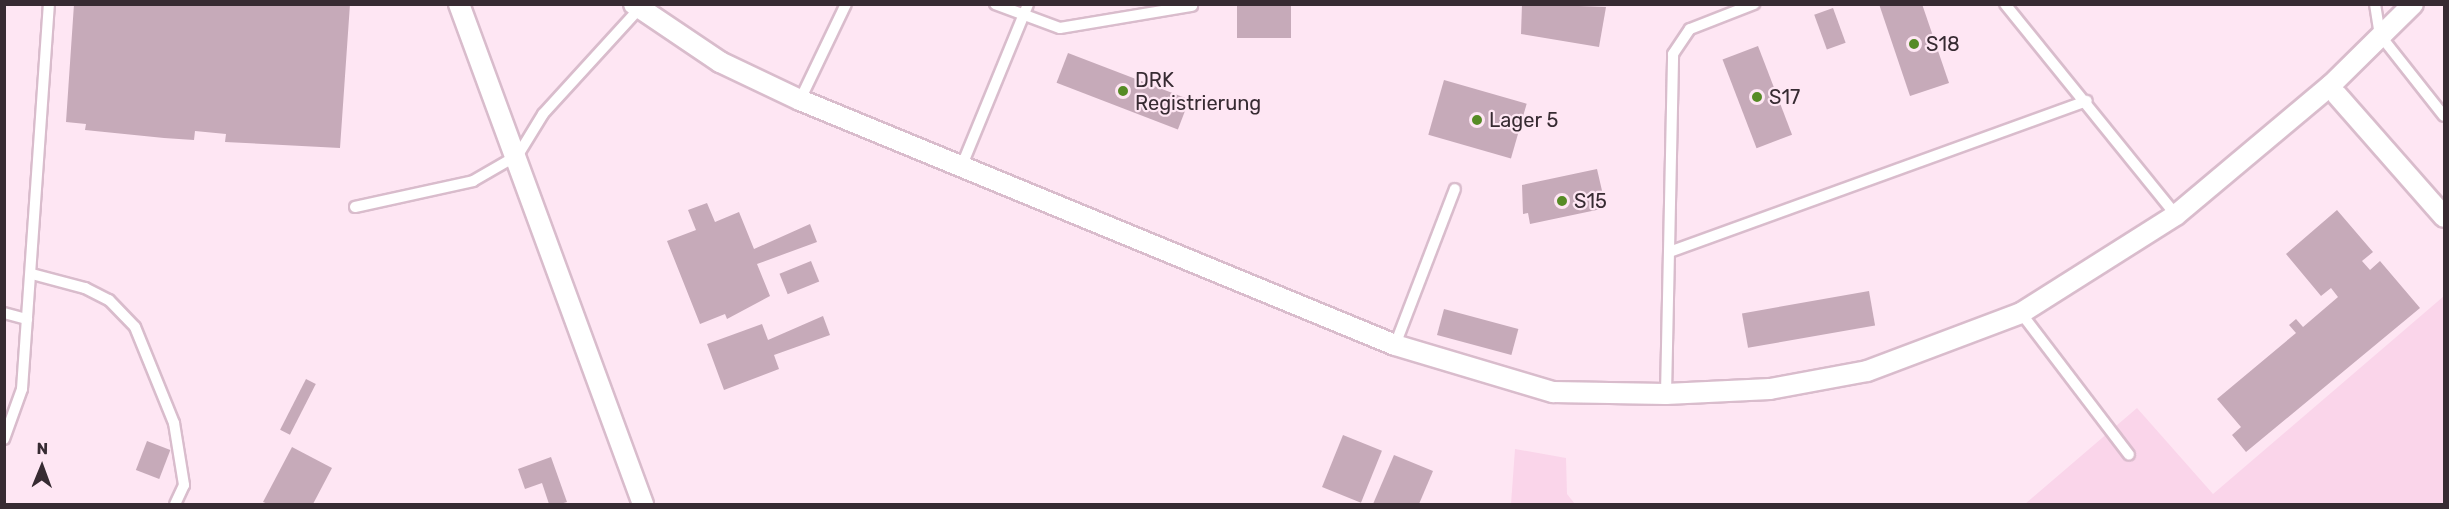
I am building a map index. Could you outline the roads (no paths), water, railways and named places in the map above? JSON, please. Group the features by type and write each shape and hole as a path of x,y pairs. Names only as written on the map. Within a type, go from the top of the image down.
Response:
{"street":[{"path":"459,4 518,155 643,504"},
{"path":"636,8 720,62 800,100 960,170 1395,345 1553,392 1665,394 1770,389 1867,371 2021,313 2176,215 2334,90 2380,35 2413,4"},
{"path":"2334,90 2445,217"}],"lane":[{"path":"4,439 22,389 32,274 49,4"},
{"path":"800,100 846,4"},
{"path":"995,4 1022,17 1060,28 1192,6"},
{"path":"960,170 1028,4"},
{"path":"1665,394 1672,251 1676,46 1690,29 1754,4"},
{"path":"2005,4 2087,101 2176,215"},
{"path":"2375,4 2380,35 2445,116"},
{"path":"355,207 473,181 518,155 543,114 636,8"},
{"path":"1672,251 2087,101"},
{"path":"1395,345 1455,189"},
{"path":"32,274 86,288 109,300 135,327 174,423 184,485 175,504"},
{"path":"2021,313 2129,455"},
{"path":"4,314 27,319"}],"place":[{"name":"S18","path":"1914,44"},
{"name":"DRK Registrierung","path":"1123,91"},
{"name":"S17","path":"1757,97"},
{"name":"Lager 5","path":"1477,120"},
{"name":"S15","path":"1562,201"}]}
